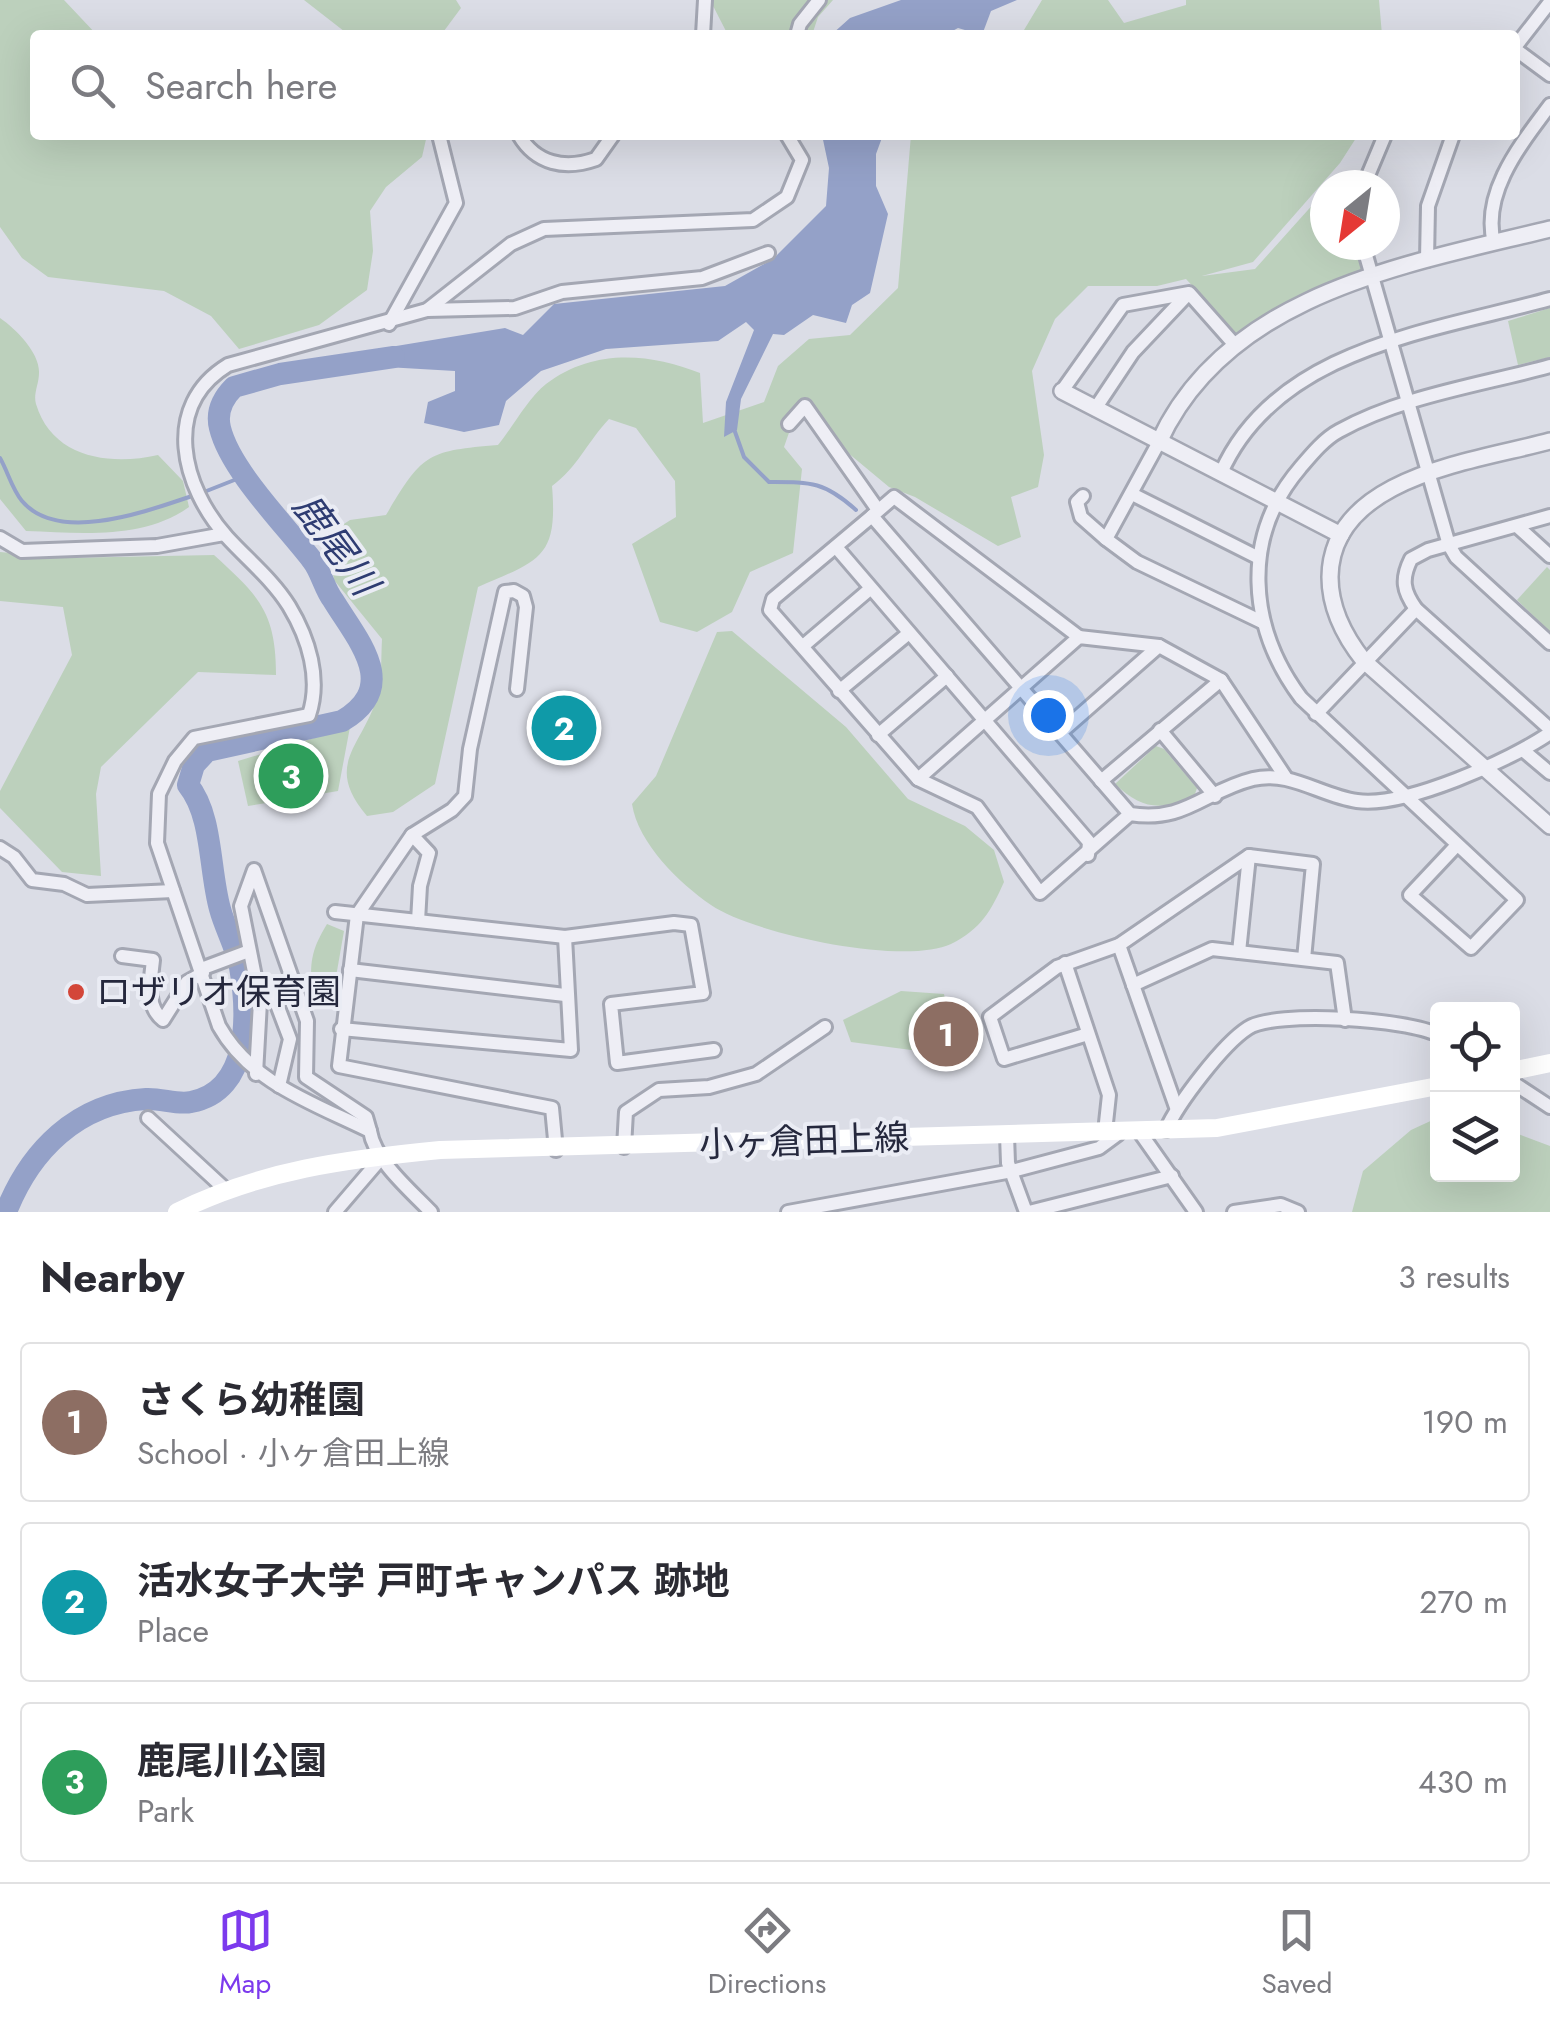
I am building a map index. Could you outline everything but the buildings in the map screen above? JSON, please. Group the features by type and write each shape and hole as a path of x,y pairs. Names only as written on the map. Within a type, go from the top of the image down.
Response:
{"main road":[{"path":"1520,1069 1550,1063"},
{"name":"小ヶ倉田上線","path":"177,1212 286,1170 383,1156 1166,1130 1272,1120 1430,1088"}],"street":[{"path":"703,30 705,0"},
{"path":"800,30 819,0"},
{"path":"1520,41 1550,2"},
{"path":"1520,52 1550,75"},
{"path":"1494,243 1492,215 1504,174 1550,105"},
{"path":"389,324 456,204 440,140"},
{"path":"523,140 542,160 564,165 596,159 609,140"},
{"path":"370,1131 256,1074 231,1048 218,1026 157,844 156,807 184,748 194,738 309,715 318,688 289,607 224,534 189,475 183,426 211,376 228,365 389,324 426,310 511,244 544,229 753,220 787,198 799,176 802,160 790,140"},
{"path":"1370,170 1383,140"},
{"path":"1427,260 1428,206 1452,140"},
{"path":"1106,539 1159,442 1206,374 1235,345 1276,314 1427,260 1550,229"},
{"path":"426,310 515,308 562,292 702,278 768,252"},
{"path":"1367,260 1448,545 1456,557 1550,643"},
{"path":"1189,293 1235,345"},
{"path":"1189,293 1124,305 1062,391 1341,534"},
{"path":"1095,410 1133,352 1189,293"},
{"path":"1221,473 1244,436 1303,379 1354,353 1550,300"},
{"path":"1458,845 1410,894 1470,948 1517,900 1458,845 1405,798 1316,714 1285,677 1262,622 1257,556 1275,500 1334,434 1407,404 1550,366"},
{"path":"790,424 805,406 875,513 1021,688 1130,814 1155,818 1174,816 1253,779 1286,778 1354,801 1405,798 1524,751 1550,731 1416,609 1404,593 1406,570 1411,559 1448,545 1550,516"},
{"path":"1550,441 1425,473 1366,503 1341,534 1330,566 1330,589 1345,634 1364,661 1550,826"},
{"path":"1132,494 1257,556"},
{"path":"1130,814 1088,855 1040,893 977,807 918,779 878,735 770,610 773,599 894,496 1079,637 1159,646 1221,680 1286,778"},
{"path":"1083,496 1078,502 1082,518 1137,562 1262,622"},
{"path":"1517,526 1550,556"},
{"path":"0,538 22,550 157,546 224,534"},
{"path":"836,547 1089,842 1088,855"},
{"path":"803,646 870,589"},
{"path":"516,688 526,607 524,596 514,591 505,592 470,749 465,796 452,810 412,835 356,915 339,1066 552,1108 556,1150"},
{"path":"1316,714 1416,609"},
{"path":"840,691 909,633"},
{"path":"918,779 1079,637"},
{"path":"1061,732 1159,646"},
{"path":"878,735 946,676"},
{"path":"1102,781 1221,680"},
{"path":"1160,730 1215,796"},
{"path":"1524,751 1550,773"},
{"path":"412,835 428,853 420,886 418,922"},
{"path":"0,848 14,857 32,880 64,884 87,895 173,891"},
{"path":"1238,952 1248,856"},
{"path":"1088,1034 1004,1059 990,1016 1065,963 1119,944 1248,856 1314,864 1304,959"},
{"path":"256,1074 261,1018 241,906 254,870 307,1021 306,1076 366,1117 372,1144 431,1212"},
{"path":"335,912 564,937 674,922 692,926 703,999 611,1004 617,1063 714,1050"},
{"path":"342,1029 571,1050 564,996 564,937"},
{"path":"1119,944 1176,1107"},
{"path":"1133,986 1212,949 1336,963 1345,1020"},
{"path":"122,956 153,960 151,1000 154,1012 162,1020 186,982 249,951"},
{"path":"1065,963 1109,1095 1104,1132"},
{"path":"350,970 564,996"},
{"path":"273,994 290,1040 280,1086"},
{"path":"1166,1130 1176,1107 1226,1047 1250,1026 1272,1020 1345,1020 1394,1022 1430,1031"},
{"path":"624,1148 626,1112 642,1098 659,1090 709,1086 756,1074 825,1027"},
{"path":"1520,1087 1550,1107"},
{"path":"148,1118 226,1190"},
{"path":"788,1212 849,1206 1012,1171 1099,1148 1131,1131 1172,1176 1196,1212"},
{"path":"1007,1134 1012,1171 1027,1212 1172,1176"},
{"path":"335,1212 383,1156"},
{"path":"1234,1212 1281,1205 1298,1212"}],"green space":[{"path":"0,0 64,0 92,30 30,30 30,140 426,140 422,157 386,187 370,211 373,251 367,290 319,325 239,349 211,316 164,291 48,277 22,258 0,227"},
{"path":"304,0 456,0 461,8 445,30 343,30"},
{"path":"710,0 833,0 818,17 814,30 725,30"},
{"path":"1042,0 1108,0 1124,23 1186,5 1186,0 1379,0 1382,30 1024,30"},
{"path":"911,140 1355,140 1334,170 1310,170 1310,197 1253,262 1202,276 1255,269 1310,208 1310,260 1359,260 1362,271 1298,296 1236,333 1186,279 1157,286 1088,286 1055,319 1032,371 1044,455 1038,487 1011,497 1021,537 998,546 915,497 889,487 806,418 791,427 784,447 802,469 793,553 750,572 732,612 697,632 660,622 632,544 676,517 675,481 636,428 609,419 552,486 552,528 540,553 517,570 478,587 435,784 393,812 367,816 354,798 347,768 378,694 382,639 334,580 327,535 350,520 386,515 409,479 429,459 441,453 498,445 539,390 583,364 602,359 642,358 700,373 703,423 764,402 778,366 809,339 850,335 898,288"},
{"path":"1550,308 1550,357 1518,365 1508,321"},
{"path":"0,318 20,335 36,358 36,404 55,436 69,447 103,458 158,455 183,481 189,507 171,518 132,530 26,531 0,499"},
{"path":"0,552 64,558 214,555 253,594 273,635 276,675 198,672 101,767 96,794 101,876 62,872 0,808 0,791 72,655 63,607 0,601"},
{"path":"1547,567 1550,570 1550,632 1517,600"},
{"path":"732,631 846,727 908,799 965,826 994,850 1004,882 989,910 970,932 951,944 929,950 900,951 793,936 731,916 711,905 662,861 642,833 632,804 656,776 717,632"},
{"path":"350,727 338,791 248,806 238,761"},
{"path":"1156,746 1164,749 1197,788 1194,797 1152,805 1134,799 1115,784"},
{"path":"327,924 344,931 333,994 312,988 313,954"},
{"path":"901,991 944,994 953,1044 926,1052 851,1042 843,1020"},
{"path":"1430,1121 1430,1182 1520,1182 1520,1135 1550,1146 1550,1212 1352,1212 1363,1171 1411,1130"}],"water":[{"path":"901,0 1017,0 991,11 984,30 837,30 850,18"},
{"path":"823,140 881,140 876,154 876,186 888,214 870,293 852,305 846,323 813,315 784,335 773,334 741,399 737,430 724,437 726,402 754,330 746,322 718,341 606,349 541,371 506,401 499,425 464,432 424,423 428,402 455,391 455,371 369,366 366,351 505,328 523,335 554,304 725,286 773,259 826,206 829,168"}],"waterway":[{"name":"鹿尾川","path":"6,1212 28,1169 59,1134 78,1120 98,1110 146,1099 191,1102 211,1095 235,1067 244,1027 243,986 216,894 202,812 188,785 194,765 207,751 342,721 360,707 372,678 362,647 315,564 235,462 220,428 220,411 234,387 280,374 394,357"},
{"path":"734,429 744,457 769,482 816,485 835,493 856,510"},
{"path":"0,458 22,501 38,514 58,521 106,520 195,495"},
{"path":"204,492 247,475"}],"place":[{"name":"活水女子大学 戸町キャンパス 跡地","path":"564,728"},
{"name":"鹿尾川公園","path":"291,776"},
{"name":"ロザリオ保育園","path":"76,992"},
{"name":"さくら幼稚園","path":"946,1034"}]}
